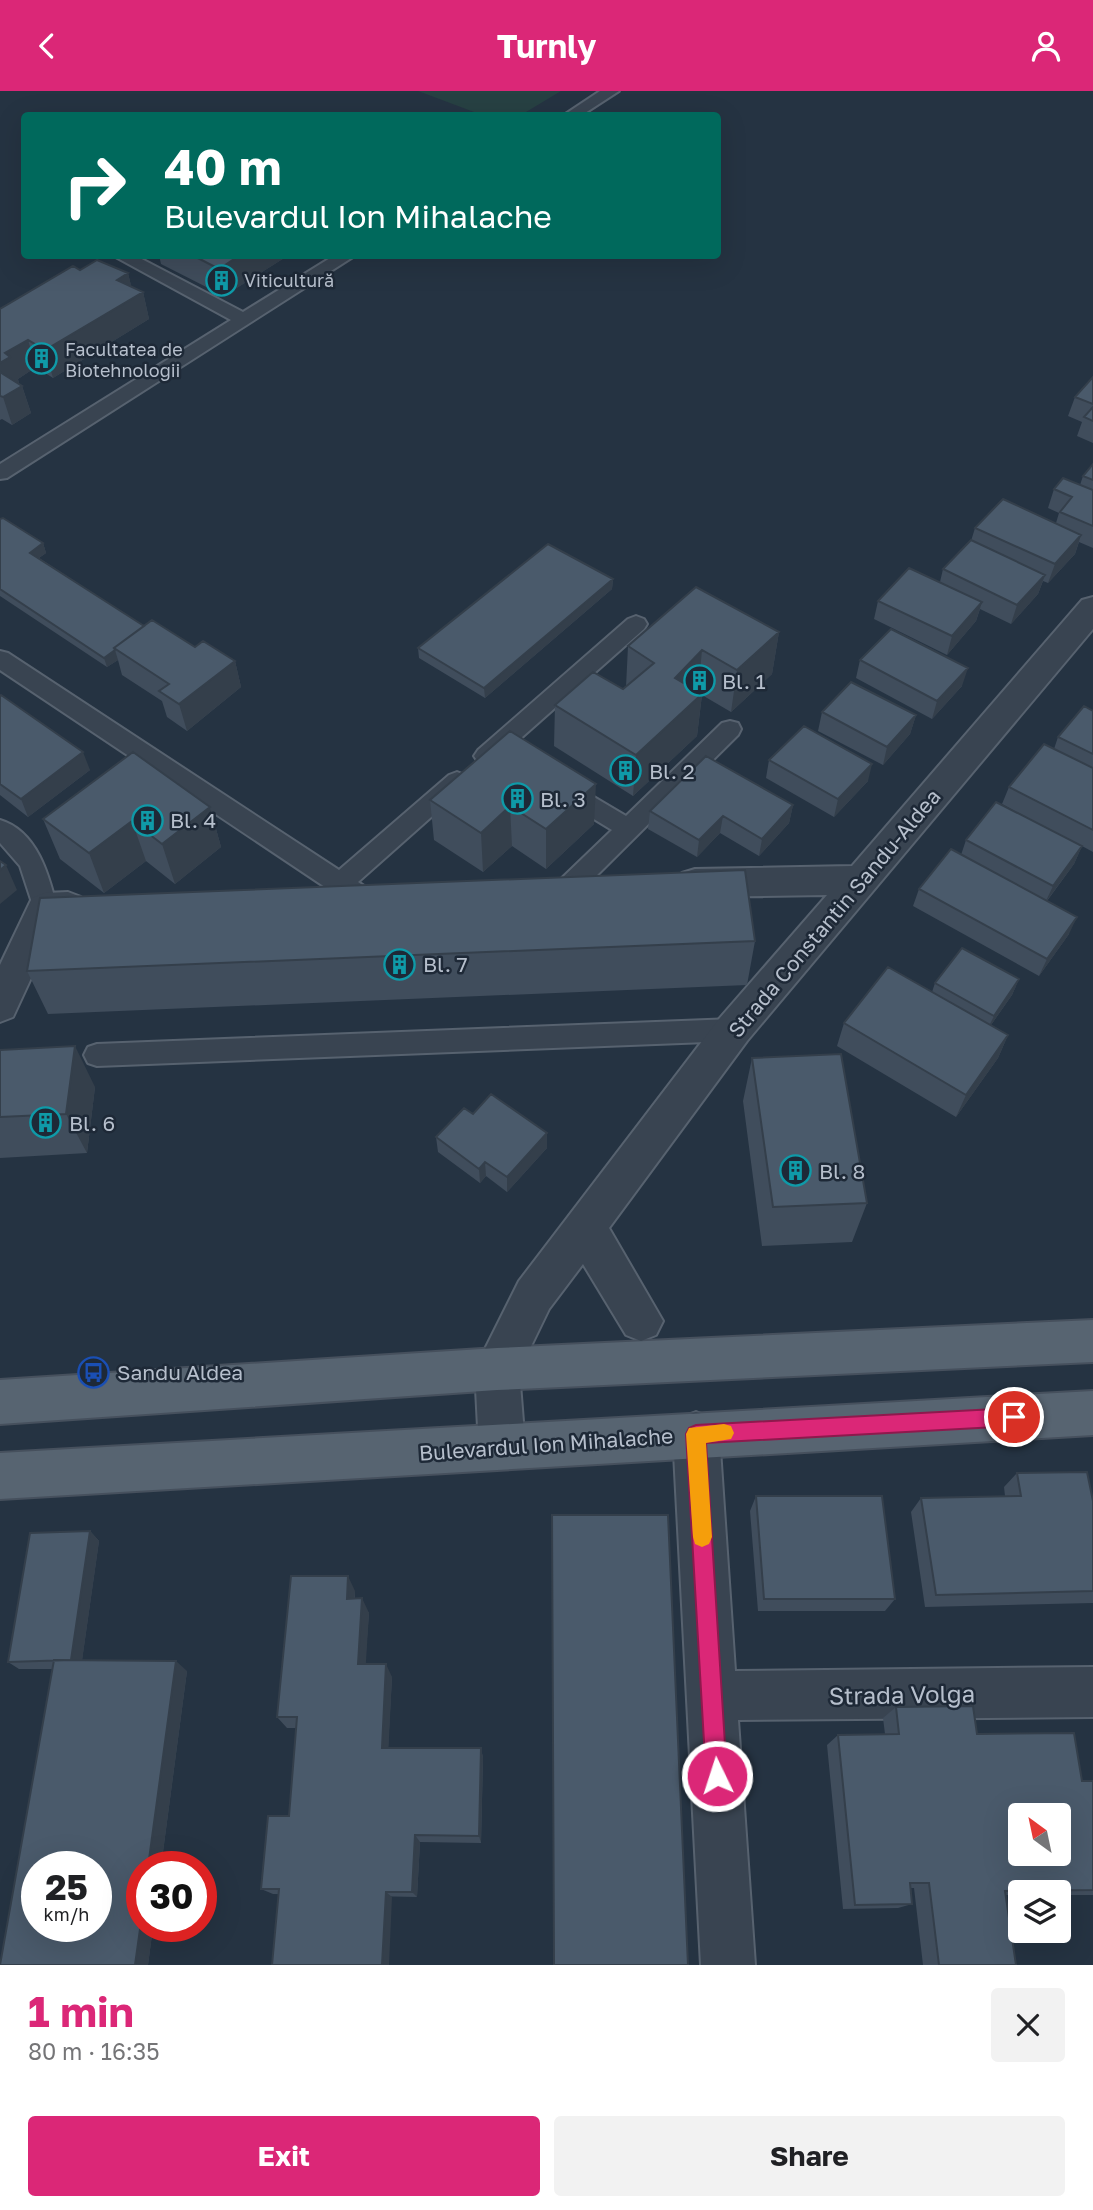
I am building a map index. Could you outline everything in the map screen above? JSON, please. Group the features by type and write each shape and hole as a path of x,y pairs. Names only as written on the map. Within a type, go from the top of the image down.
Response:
{"main road":[{"path":"0,1402 497,1369 1093,1341"},
{"name":"Bulevardul Ion Mihalache","path":"0,1476 1093,1413"}],"street":[{"name":"Strada Constantin Sandu-Aldea","path":"497,1369 534,1295 733,1030 1093,608"},
{"path":"667,884 861,880"},
{"path":"556,887 611,885"},
{"path":"304,898 361,891"},
{"path":"0,1006 45,908 99,906"},
{"path":"587,1227 602,1259 641,1321"},
{"path":"497,1369 502,1447"},
{"path":"696,1434 728,1965"},
{"name":"Strada Volga","path":"712,1696 1093,1692"}],"lane":[{"path":"577,112 611,91"},
{"path":"128,259 244,320"},
{"path":"0,473 342,259"},
{"path":"0,659 361,891 495,748 636,624"},
{"path":"556,887 629,829 730,729"},
{"path":"495,748 517,761"},
{"path":"540,775 629,829"},
{"path":"0,829 19,845 33,863 45,908"},
{"path":"97,1055 733,1030"}],"green space":[{"path":"418,91 561,91 526,112 474,112"}],"building":[{"path":"200,259 234,259 219,269"},
{"path":"97,260 128,273 117,280 143,292 45,350 28,340 5,353 10,357 0,363 0,309 73,266 80,270"},
{"path":"0,372 22,386 3,397 0,396"},
{"path":"1093,377 1093,404 1075,397"},
{"path":"1093,407 1093,421 1084,417"},
{"path":"1093,464 1093,480 1083,476"},
{"path":"1063,478 1093,490 1093,526 1060,512 1072,497 1054,489"},
{"path":"1003,499 1081,535 1055,564 975,528"},
{"path":"3,518 43,543 30,553 144,626 104,658 0,589 0,519"},
{"path":"971,540 1045,575 1017,605 943,569"},
{"path":"548,544 613,579 484,688 418,648"},
{"path":"909,568 982,602 952,636 878,601"},
{"path":"696,587 779,632 737,670 702,650 675,678 702,694 636,755 555,705 593,672 623,689 654,663 628,646"},
{"path":"152,620 195,647 203,641 235,661 179,704 159,691 169,684 114,648"},
{"path":"891,629 968,668 937,701 860,660"},
{"path":"851,682 916,715 887,747 822,712"},
{"path":"1,695 83,752 21,799 0,784"},
{"path":"1084,706 1093,711 1093,754 1058,737"},
{"path":"804,726 872,764 838,799 769,760"},
{"path":"510,731 596,784 546,829 510,806 481,833 430,800"},
{"path":"1044,744 1093,768 1093,830 1009,787"},
{"path":"133,752 210,807 162,844 132,821 89,853 43,819"},
{"path":"706,756 793,805 762,839 723,816 699,840 650,811"},
{"path":"996,802 1082,846 1053,886 966,840"},
{"path":"951,849 1077,917 1047,959 919,889"},
{"path":"745,870 755,941 27,971 40,898"},
{"path":"962,948 1019,979 994,1016 935,983"},
{"path":"888,967 1008,1035 966,1095 844,1023"},
{"path":"75,1046 66,1114 0,1117 0,1050"},
{"path":"841,1054 867,1203 773,1207 752,1058"},
{"path":"491,1094 547,1133 507,1177 485,1162 479,1169 436,1137 464,1108 473,1114"},
{"path":"1087,1472 1093,1501 1093,1591 936,1595 921,1498 1021,1496 1017,1473"},
{"path":"756,1496 882,1496 895,1599 764,1599"},
{"path":"552,1515 668,1515 688,1965 554,1965"},
{"path":"90,1531 71,1660 8,1662 30,1533"},
{"path":"291,1576 348,1576 347,1599 362,1598 358,1664 386,1664 382,1748 481,1748 479,1836 415,1835 412,1892 386,1892 382,1965 272,1965 279,1889 261,1889 268,1816 289,1816 297,1717 277,1717"},
{"path":"54,1660 176,1661 150,1851 126,1851 126,1942 138,1942 135,1965 0,1965"},
{"path":"973,1706 977,1734 1074,1733 1082,1781 1093,1781 1093,1890 1071,1890 1071,1880 1008,1880 1008,1891 1005,1891 1008,1943 1013,1943 1016,1965 939,1965 929,1883 910,1883 912,1904 855,1905 838,1735 899,1734 896,1707"}],"slow traffic":[{"path":"702,1537 696,1434 724,1433"}],"place":[{"name":"Viticultură","path":"221,280"},
{"name":"Facultatea de Biotehnologii","path":"42,359"},
{"name":"Bl. 1","path":"699,681"},
{"name":"Bl. 2","path":"626,771"},
{"name":"Bl. 3","path":"517,799"},
{"name":"Bl. 4","path":"147,820"},
{"name":"Bl. 7","path":"400,964"},
{"name":"Bl. 6","path":"46,1123"},
{"name":"Bl. 8","path":"796,1171"},
{"name":"Sandu Aldea","path":"94,1372"}],"route":[{"path":"717,1776 696,1434 1014,1417"}]}
